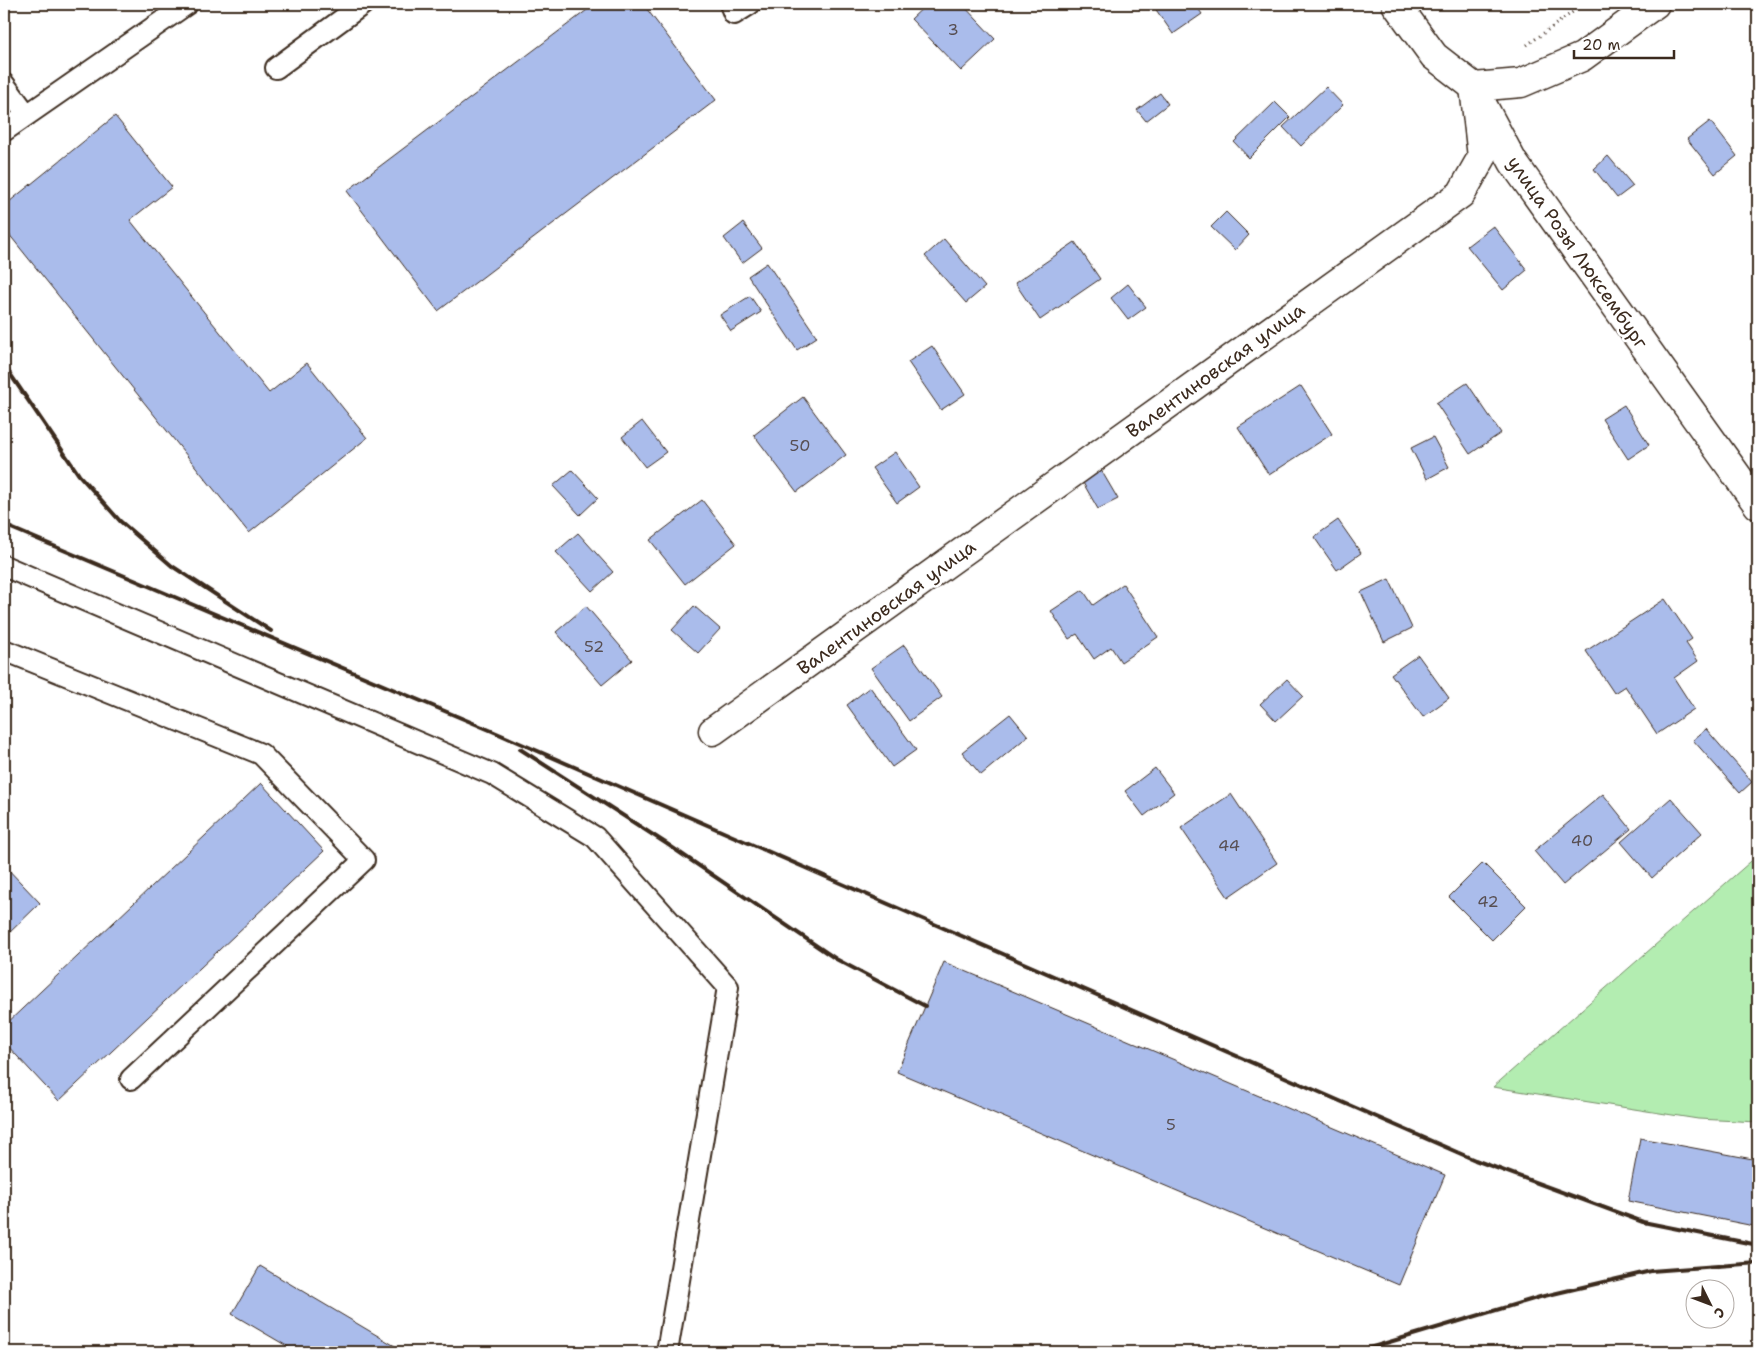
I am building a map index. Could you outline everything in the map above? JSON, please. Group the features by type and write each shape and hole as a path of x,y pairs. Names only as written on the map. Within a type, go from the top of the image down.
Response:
{"street":[{"name":"улица Розы Люксембург","path":"1396,4 1434,56 1474,87 1513,162 1758,505"},
{"path":"1474,87 1521,83 1582,57 1655,4"},
{"name":"Валентиновская улица","path":"713,731 1461,194 1482,157 1474,87"}],"lane":[{"path":"4,131 187,4"},
{"path":"276,68 363,4"},
{"path":"730,4 734,14 750,4"},
{"path":"4,84 27,115"},
{"path":"4,566 492,774 595,838 728,986 667,1352"},
{"path":"4,650 261,754 364,860 131,1079"}],"path":[{"path":"1522,48 1584,4"}],"green space":[{"path":"1758,855 1758,1122 1698,1119 1493,1087"}],"building":[{"path":"595,4 643,4 716,100 438,311 347,191"},
{"path":"927,4 962,4 995,39 961,71 911,19"},
{"path":"1152,4 1195,4 1202,14 1173,34"},
{"path":"1326,87 1343,105 1301,146 1283,127"},
{"path":"1160,93 1168,104 1146,121 1137,110"},
{"path":"1275,102 1290,117 1249,158 1234,142"},
{"path":"115,116 172,187 130,220 269,393 307,363 367,438 249,533 4,228 4,206"},
{"path":"1710,121 1737,156 1715,174 1687,139"},
{"path":"1608,156 1633,186 1617,198 1594,169"},
{"path":"1226,212 1249,235 1235,250 1211,227"},
{"path":"743,223 762,248 742,263 724,238"},
{"path":"1493,226 1527,270 1503,290 1467,246"},
{"path":"944,239 985,287 966,303 925,256"},
{"path":"1075,242 1100,279 1040,320 1015,283"},
{"path":"767,263 817,337 797,350 748,276"},
{"path":"1128,284 1146,307 1128,320 1111,298"},
{"path":"750,296 761,312 731,331 720,315"},
{"path":"932,346 965,394 941,410 908,362"},
{"path":"1467,383 1501,433 1470,454 1436,403"},
{"path":"1301,386 1332,434 1269,475 1238,427"},
{"path":"803,397 846,455 797,492 754,435"},
{"path":"1624,405 1649,445 1628,459 1602,419"},
{"path":"642,421 666,452 645,467 622,437"},
{"path":"1433,437 1449,467 1427,479 1411,448"},
{"path":"895,452 919,487 897,503 872,468"},
{"path":"572,470 598,498 580,515 553,486"},
{"path":"1101,470 1118,499 1098,509 1082,481"},
{"path":"702,500 736,544 685,584 650,540"},
{"path":"1338,520 1361,553 1337,570 1314,537"},
{"path":"578,533 613,572 592,591 556,552"},
{"path":"1389,579 1412,628 1384,642 1361,592"},
{"path":"1123,584 1158,637 1121,662 1111,647 1094,659 1077,634 1069,639 1051,611 1083,590 1093,605"},
{"path":"1665,599 1692,639 1686,643 1698,661 1674,678 1694,709 1657,734 1625,686 1614,693 1586,651"},
{"path":"586,606 632,660 602,685 556,632"},
{"path":"694,606 720,629 698,653 672,630"},
{"path":"904,645 942,697 909,721 871,668"},
{"path":"1418,655 1449,698 1423,717 1391,674"},
{"path":"1287,679 1303,696 1276,721 1260,704"},
{"path":"870,687 916,750 892,767 847,705"},
{"path":"1010,714 1028,736 981,775 962,752"},
{"path":"1706,729 1752,782 1740,793 1693,740"},
{"path":"1155,768 1174,793 1144,816 1125,791"},
{"path":"261,783 324,851 59,1101 4,1042 4,1026"},
{"path":"1231,794 1277,863 1228,897 1181,828"},
{"path":"1603,794 1631,829 1563,885 1534,851"},
{"path":"1671,798 1702,833 1652,878 1621,842"},
{"path":"1483,863 1526,906 1492,940 1449,897"},
{"path":"4,865 40,903 4,938"},
{"path":"944,962 1445,1175 1399,1285 897,1072"},
{"path":"1640,1138 1758,1160 1758,1201 1754,1226 1628,1201"},
{"path":"260,1266 405,1352 297,1352 232,1314"}],"railway":[{"path":"4,365 79,475 120,521 172,566 271,631"},
{"path":"4,525 492,731 1475,1160 1643,1222 1758,1245"},
{"path":"520,749 667,844 836,959 925,1006"},
{"path":"1356,1352 1540,1297 1651,1271 1758,1263"}]}
